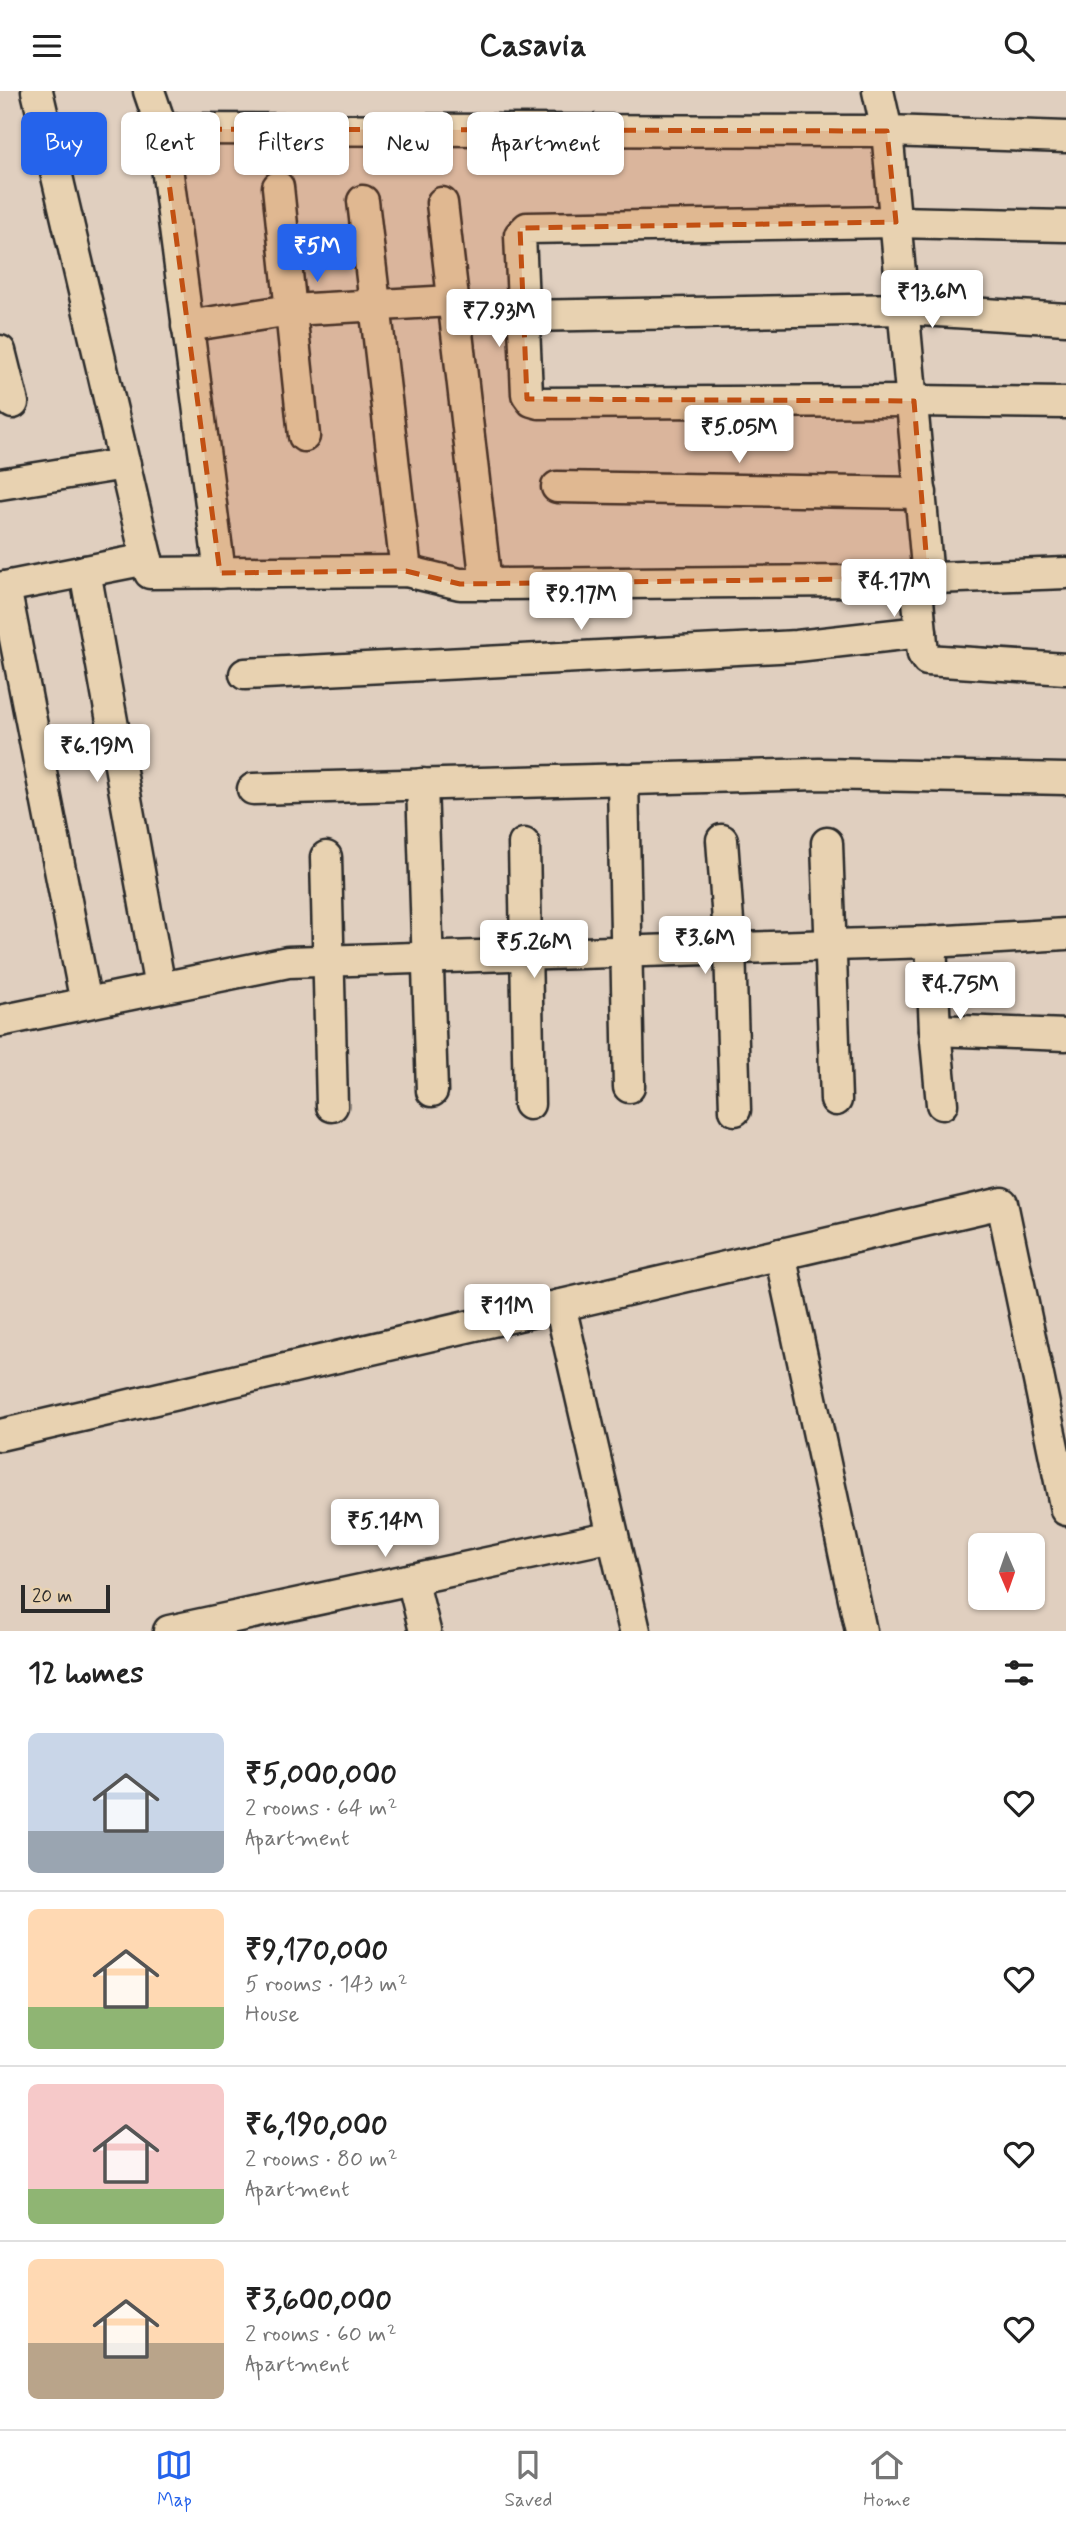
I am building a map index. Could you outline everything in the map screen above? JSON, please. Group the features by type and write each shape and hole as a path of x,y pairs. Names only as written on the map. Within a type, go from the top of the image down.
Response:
{"street":[{"path":"37,91 150,573 406,571 460,584 922,578 1066,573"},
{"path":"149,91 156,112"},
{"path":"878,91 887,131 914,401 921,493 923,654 927,660 932,661 1066,669"},
{"path":"220,129 887,131 1066,137"},
{"path":"168,175 220,573"},
{"path":"278,187 304,436"},
{"path":"363,201 406,571"},
{"path":"442,203 486,584"},
{"path":"1066,226 896,222 527,228 520,235 527,394 532,401 1066,403"},
{"path":"187,326 291,310 452,301"},
{"path":"523,316 905,309 1066,319"},
{"path":"0,351 13,403"},
{"path":"0,484 125,464"},
{"path":"557,487 921,493"},
{"path":"86,1003 3,588 147,559"},
{"path":"85,572 160,988"},
{"path":"245,674 797,646 921,632"},
{"path":"253,789 818,774 1066,779"},
{"path":"623,779 629,1087"},
{"path":"422,784 432,1091"},
{"path":"722,840 730,949 734,1110"},
{"path":"524,843 529,1104"},
{"path":"827,843 836,1100"},
{"path":"326,857 332,1105"},
{"path":"0,1018 288,962 931,942 1066,934"},
{"path":"931,942 942,1104"},
{"path":"935,1030 1066,1035"},
{"path":"0,1435 1002,1203 1055,1398 1066,1510"},
{"path":"780,1254 861,1631"},
{"path":"560,1305 635,1631"},
{"path":"169,1631 210,1627 412,1579 613,1536"},
{"path":"412,1579 425,1631"}],"highlighted area":[{"path":"162,129 887,131 896,222 520,228 527,399 914,401 928,578 460,584 406,571 220,573"}]}
